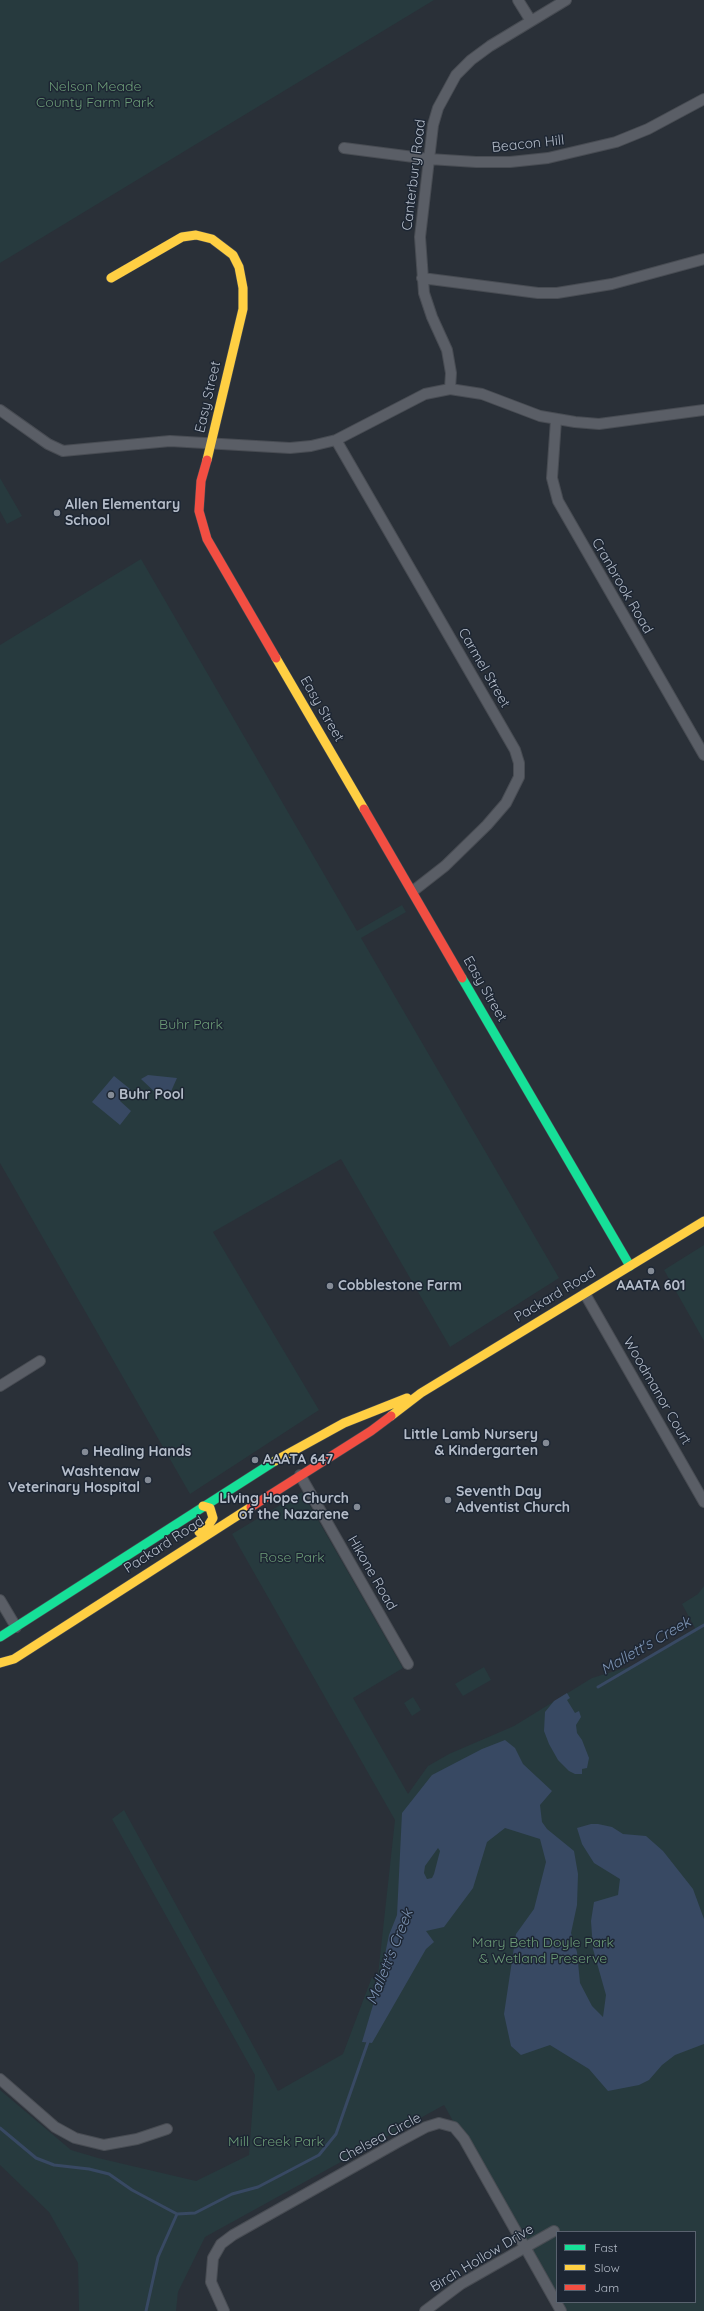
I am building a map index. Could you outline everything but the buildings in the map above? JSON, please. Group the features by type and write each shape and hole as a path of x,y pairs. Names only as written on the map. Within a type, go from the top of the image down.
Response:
{"main road":[{"name":"Easy Street","path":"111,278 182,237 196,235 212,239 233,255 239,267 243,288 243,309 212,443 201,481 199,496 202,527 207,539 630,1266"},
{"name":"Packard Road","path":"0,1663 14,1659 371,1431 421,1393 704,1221"},
{"name":"Packard Road","path":"0,1637 279,1458 312,1439 362,1415 421,1393"},
{"path":"239,1514 254,1497 325,1452 328,1445 324,1439 312,1439"},
{"path":"146,1574 166,1553 211,1523 214,1518 212,1511 208,1507 203,1506"},
{"path":"0,1669 14,1659"}],"street":[{"path":"518,0 531,21"},
{"name":"Canterbury Road","path":"450,389 451,373 449,357 428,306 422,278 420,237 433,124 438,108 456,75 471,60 490,46 566,0"},
{"name":"Beacon Hill","path":"344,148 429,159 510,162 583,151 616,142 648,129 704,99"},
{"path":"422,278 557,293 612,284 704,259"},
{"path":"0,410 48,444 63,451 170,441 290,448 311,446 336,440 424,394 450,389 482,394 556,420 599,424 704,410"},
{"name":"Cranbrook Road","path":"556,420 552,478 558,501 704,755"},
{"name":"Carmel Street","path":"336,440 515,750 519,763 519,777 506,803 487,825 445,866 413,891"},
{"name":"Woodmanor Court","path":"585,1294 704,1502"},
{"path":"0,1386 40,1361"},
{"name":"Hikone Road","path":"300,1475 408,1664"},
{"path":"0,1600 16,1627"},
{"path":"0,2079 54,2127 75,2138 104,2144 137,2139 167,2129"},
{"name":"Chelsea Circle","path":"224,2311 211,2282 213,2258 221,2244 233,2235 426,2127 439,2123 454,2128 464,2139 556,2302"},
{"name":"Birch Hollow Drive","path":"425,2311 461,2284 554,2232"}],"green space":[{"name":"Nelson Meade County Farm Park","path":"0,0 434,0 0,263"},
{"path":"0,478 22,516 7,524 0,511"},
{"name":"Buhr Park","path":"141,559 357,931 402,905 406,912 361,938 559,1278 450,1347 341,1159 213,1232 319,1410 190,1494 0,1163 0,645"},
{"path":"704,1245 704,1341 664,1270"},
{"name":"Mary Beth Doyle Park & Wetland Preserve","path":"302,1492 403,1668 353,1698 408,1794 428,1766 449,1754 514,1726 592,1678 635,1665 695,1628 682,1604 698,1594 704,1586 704,2311 561,2311 556,2303 696,2303 696,2231 556,2231 556,2302 444,2105 205,2237 178,2292 176,2311 79,2311 78,2263 49,2212 0,2165 0,2090 71,2150 98,2158 196,2181 249,2155 255,2075 112,1819 124,1810 278,2091 343,2054 372,1977 377,1984 395,1820 232,1534","holes":["378,1988 372,2043 363,2042"]},
{"path":"484,1667 491,1680 463,1696 455,1684"},
{"path":"413,1697 421,1710 412,1716 404,1703"}],"water":[{"path":"148,1075 177,1078 169,1096 159,1096 141,1079"},
{"name":"Buhr Pool","path":"114,1076 130,1089 120,1101 131,1111 120,1125 92,1102"},
{"path":"567,1693 570,1698 567,1700 575,1713 579,1711 581,1717 576,1725 577,1733 582,1740 589,1758 587,1768 582,1769 582,1774 575,1774 569,1771 558,1760 544,1731 545,1712 554,1701"},
{"path":"505,1740 515,1748 523,1764 552,1791 540,1805 542,1822 547,1829 574,1851 578,1874 577,1905 571,1933 577,1952 580,1983 592,2006 603,2017 606,1995 593,1949 591,1921 594,1902 618,1895 620,1879 594,1863 582,1844 577,1828 591,1824 598,1824 612,1827 623,1834 646,1836 663,1851 693,1889 704,1919 704,2044 675,2055 662,2065 649,2080 639,2085 608,2091 589,2069 550,2045 521,2055 511,2046 504,2014 516,1934 534,1909 546,1862 540,1839 505,1828 487,1842 473,1888 444,1927 426,1931 434,1942 426,1949 372,2043 362,2042 378,1988 389,1935 397,1915 402,1813 432,1775 482,1749","holes":["438,1848 440,1851 434,1874 432,1878 427,1879 424,1873 425,1866"]}],"waterway":[{"name":"Mallett's Creek","path":"598,1687 704,1625"},
{"name":"Mallett's Creek","path":"0,2128 36,2158 54,2165 89,2169 109,2174 132,2190 177,2214 195,2213 232,2194 258,2187 319,2155 336,2134 369,2039"},
{"name":"Mallett's Creek","path":"146,2311 158,2257 177,2214"}],"traffic: fast":[{"path":"462,978 630,1266"},
{"path":"0,1637 275,1461"}],"traffic: slow":[{"path":"111,278 182,237 196,235 212,239 233,255 239,267 243,288 243,309 207,460"},
{"path":"276,658 364,809"},
{"path":"391,1416 421,1393 704,1221"},
{"path":"275,1461 344,1423 407,1398"},
{"path":"199,1532 208,1526 213,1518 210,1508 203,1506"},
{"path":"0,1663 14,1659 251,1507"}],"traffic: jam":[{"path":"207,460 201,481 199,511 207,539 276,658"},
{"path":"364,809 462,978"},
{"path":"251,1507 371,1431 391,1416"}],"place":[{"name":"Allen Elementary School","path":"57,513"},
{"name":"Buhr Pool","path":"111,1095"},
{"name":"AAATA 601","path":"651,1271"},
{"name":"Cobblestone Farm","path":"330,1286"},
{"name":"Little Lamb Nursery & Kindergarten","path":"546,1443"},
{"name":"Healing Hands","path":"85,1452"},
{"name":"AAATA 647","path":"255,1460"},
{"name":"Washtenaw Veterinary Hospital","path":"148,1480"},
{"name":"Seventh Day Adventist Church","path":"448,1500"},
{"name":"Living Hope Church of the Nazarene","path":"357,1507"}],"park label":[{"name":"Rose Park","path":"292,1558"},
{"name":"Mill Creek Park","path":"276,2142"}]}
